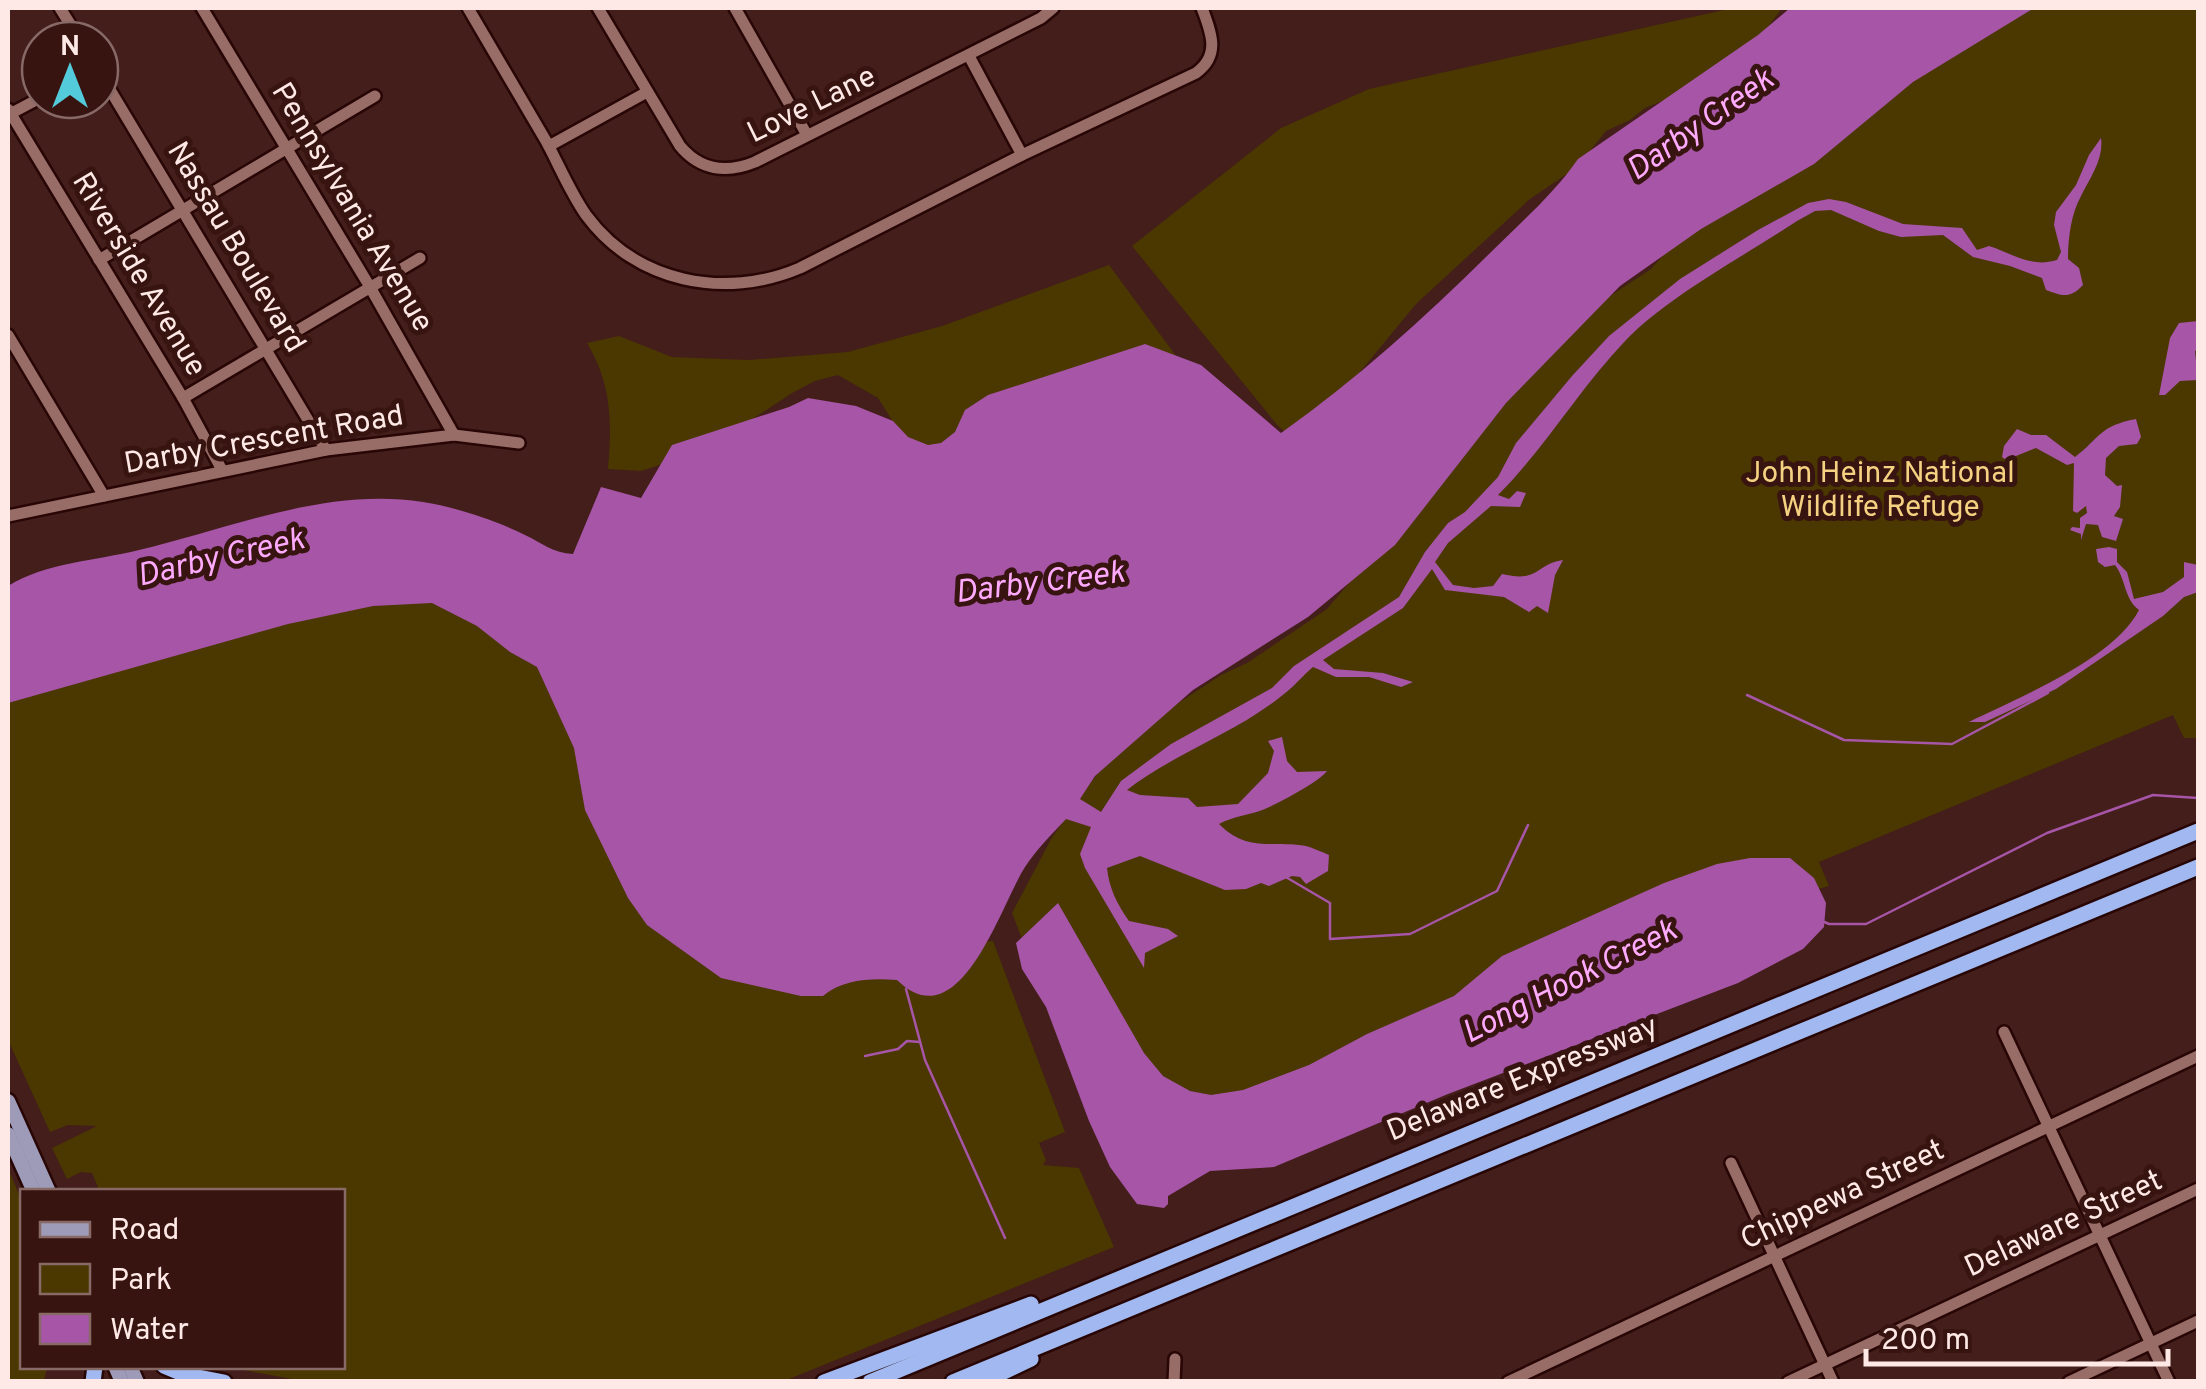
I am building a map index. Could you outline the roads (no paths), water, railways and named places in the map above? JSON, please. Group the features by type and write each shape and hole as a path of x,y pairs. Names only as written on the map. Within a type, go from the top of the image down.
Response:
{"highway":[{"name":"Delaware Expressway","path":"870,1382 2198,831"},
{"name":"Delaware Expressway","path":"953,1382 2198,868"},
{"path":"824,1382 1058,1294 1168,1258"},
{"path":"983,1382 1120,1314"},
{"path":"171,1369 224,1382"}],"main road":[{"path":"8,1101 48,1189"},
{"path":"8,1134 33,1189"}],"street":[{"name":"Pennsylvania Avenue","path":"202,8 454,434"},
{"path":"468,8 585,213 619,249 674,278 722,285 762,280 800,268 1205,66 1210,58 1212,36 1202,8"},
{"name":"Love Lane","path":"598,8 686,152 714,168 743,167 969,56 1053,8"},
{"path":"735,8 807,135"},
{"path":"969,56 1022,155"},
{"path":"549,146 648,92"},
{"path":"99,260 375,96"},
{"name":"Nassau Boulevard","path":"120,106 326,450"},
{"name":"Riverside Avenue","path":"8,113 183,398 222,470"},
{"path":"183,398 420,258"},
{"path":"8,336 104,496"},
{"name":"Darby Crescent Road","path":"13,515 326,450 454,434 520,443"},
{"path":"2004,1032 2168,1382"},
{"name":"Chippewa Street","path":"1508,1382 2198,1056"},
{"path":"1731,1163 1833,1382"},
{"name":"Delaware Street","path":"1788,1382 2198,1190"},
{"path":"2069,1382 2198,1321"},
{"path":"1174,1382 1176,1359"}],"water":[{"name":"Darby Creek","path":"1790,8 2034,8 1913,82 1814,164 1701,229 1620,286 1506,403 1395,545 1308,617 1193,690 1095,776 1080,799 1101,812 1121,781 1171,744 1272,688 1294,666 1399,597 1425,552 1448,523 1465,512 1498,477 1516,443 1609,336 1680,279 1808,203 1829,199 1903,224 1962,228 1977,250 1989,246 2030,261 2057,260 2061,252 2054,225 2056,212 2076,185 2101,138 2098,161 2078,203 2069,235 2068,259 2079,268 2083,285 2070,294 2057,294 2046,290 2042,278 1973,257 1943,235 1901,237 1831,210 1815,211 1797,221 1663,308 1609,359 1498,495 1509,499 1517,491 1526,493 1520,507 1491,506 1448,543 1435,562 1453,585 1474,588 1493,586 1502,574 1531,575 1563,560 1555,575 1548,613 1537,606 1529,612 1504,597 1445,590 1432,569 1403,608 1323,660 1334,669 1383,673 1413,682 1401,687 1369,677 1336,677 1313,667 1266,708 1127,790 1140,795 1188,798 1197,807 1238,804 1268,773 1274,751 1268,741 1282,737 1287,761 1297,772 1327,771 1271,806 1219,824 1250,842 1306,846 1329,855 1328,871 1306,884 1300,877 1292,876 1269,886 1261,883 1246,889 1225,890 1140,856 1107,868 1114,896 1129,921 1168,929 1178,936 1145,953 1144,968 1085,868 1080,854 1091,827 1066,819 1025,867 976,961 959,981 940,994 920,994 897,980 877,979 848,983 823,996 801,996 721,978 647,925 628,898 585,810 574,748 537,667 477,626 432,603 373,606 288,624 8,703 8,586 23,578 280,512 351,500 423,502 461,511 501,524 554,550 573,554 601,487 641,498 672,445 808,398 856,406 893,421 908,437 928,445 941,443 955,432 965,410 988,395 1145,344 1201,365 1281,433 1362,370 1439,302 1536,208 1578,159 1758,35"},
{"path":"2198,321 2198,380 2180,381 2165,395 2159,395 2170,338 2179,323"},
{"path":"2136,419 2141,437 2137,444 2119,446 2106,458 2105,475 2117,486 2122,485 2120,507 2114,516 2123,519 2116,541 2102,537 2098,525 2086,524 2081,540 2081,534 2070,530 2080,528 2080,518 2087,513 2086,506 2077,513 2073,511 2074,463 2067,465 2036,448 2006,460 2002,457 2004,446 2017,429 2031,435 2046,435 2075,457 2107,429"},
{"path":"2096,549 2117,549 2117,562 2127,572 2134,599 2163,592 2184,577 2184,562 2198,565 2198,592 2184,597 2163,616 2056,689 1985,722 1969,722 2087,661 2127,628 2139,610 2130,600 2115,565 2105,567 2098,562"},
{"path":"1750,858 1790,858 1814,878 1826,903 1824,927 1803,949 1738,983 1448,1094 1274,1167 1210,1171 1168,1196 1164,1208 1137,1204 1110,1167 1046,1007 1022,969 1016,943 1058,903 1144,1053 1163,1076 1190,1091 1211,1095 1243,1090 1309,1065 1367,1034 1454,996 1502,956 1664,883 1717,864"}],"waterway":[{"path":"1747,695 1844,740 1952,744 2048,693"},
{"name":"Long Hook Creek","path":"1822,921 1866,924 2047,833 2153,795 2198,798"},
{"path":"1284,876 1330,903 1330,939 1410,934 1497,891 1528,825"},
{"path":"906,989 925,1060 1005,1238"},
{"path":"865,1056 898,1049 907,1041 920,1042"}],"park label":[{"name":"John Heinz National Wildlife Refuge","path":"1880,491"}]}
